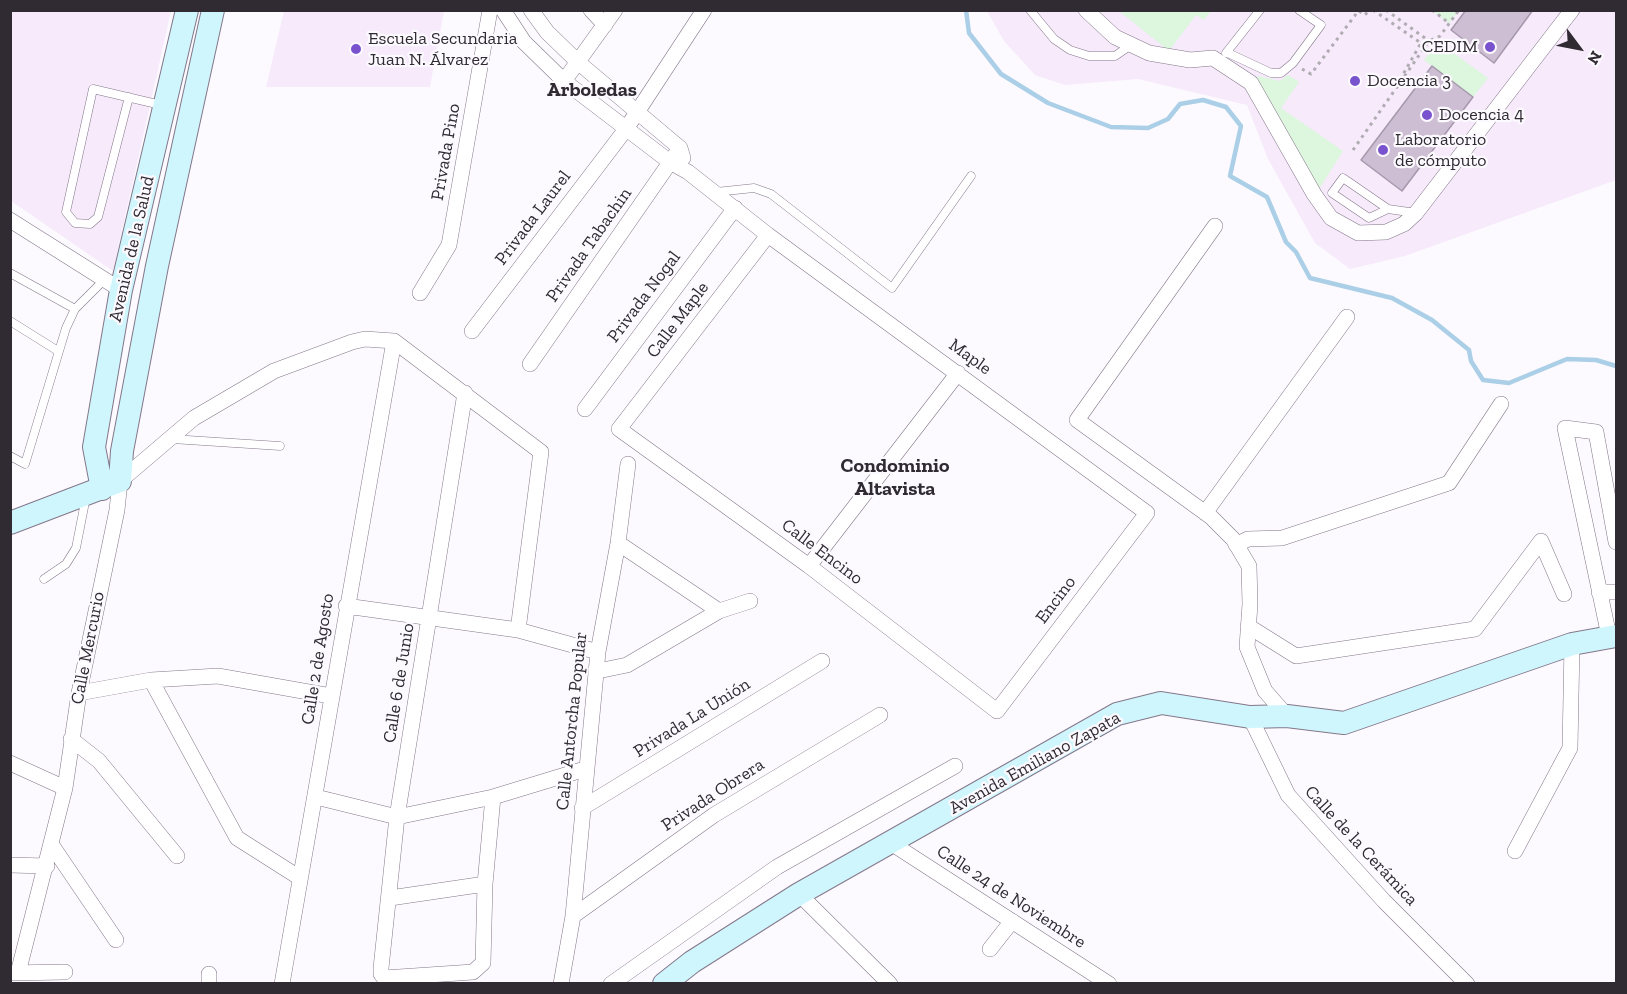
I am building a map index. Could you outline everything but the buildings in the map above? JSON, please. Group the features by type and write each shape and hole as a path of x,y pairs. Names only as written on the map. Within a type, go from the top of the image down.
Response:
{"street":[{"name":"Avenida de la Salud","path":"103,488 94,447 112,285 166,106 188,10"},
{"name":"Avenida de la Salud","path":"103,488 122,451 157,266 213,10"},
{"name":"Privada Pino","path":"420,293 449,245 490,10"},
{"name":"Maple","path":"503,10 524,42 564,81 670,162 688,172 768,235 1146,513"},
{"path":"531,10 547,32 579,63 680,148 688,172"},
{"path":"591,10 604,25"},
{"path":"564,81 615,10"},
{"path":"638,111 704,10"},
{"path":"1086,11 1115,38 1149,53 1190,60 1221,55 1251,83 1314,194 1331,218 1358,232 1386,232 1404,224 1416,213 1572,10"},
{"name":"Privada Laurel","path":"472,331 638,111"},
{"name":"Privada Tabachin","path":"530,364 680,148"},
{"name":"Privada Nogal","path":"585,409 735,208"},
{"path":"10,220 112,285"},
{"path":"1215,226 1077,420 1205,513 1236,545 1249,566 1247,647 1265,691 1287,716"},
{"name":"Calle Maple","path":"619,429 768,235"},
{"path":"1205,513 1347,316"},
{"path":"10,523 103,488 171,439 194,418 274,371 352,342 365,339 394,341 541,452 518,630"},
{"name":"Calle 2 de Agosto","path":"282,984 316,797 346,606 394,341"},
{"path":"809,566 958,373"},
{"name":"Calle 6 de Junio","path":"465,393 397,817 381,968 384,978 472,972 483,963 484,884"},
{"path":"1236,545 1248,539 1282,538 1449,483 1501,404"},
{"path":"1613,636 1599,592 1565,428 1596,432 1617,542"},
{"name":"Calle Encino","path":"619,429 809,566 998,711"},
{"name":"Calle Antorcha Popular","path":"561,984 573,916 585,770 598,670 598,652 618,543 628,464"},
{"name":"Calle Mercurio","path":"14,973 47,866 65,788 79,693 117,510 103,488"},
{"name":"Encino","path":"998,711 1146,513"},
{"path":"1248,626 1296,656 1475,629 1541,541 1564,594"},
{"path":"618,543 719,611"},
{"path":"1599,592 1617,592"},
{"path":"598,670 627,665 719,611 750,602"},
{"path":"346,606 518,630 598,652"},
{"name":"Avenida Emiliano Zapata","path":"664,984 692,962 799,894 1117,714 1161,703 1250,717 1287,716 1344,723 1572,644 1613,636"},
{"path":"1515,851 1570,748 1572,644"},
{"name":"Privada La Unión","path":"582,808 822,661"},
{"path":"79,693 151,680 218,676 332,696"},
{"path":"151,680 237,838 300,878"},
{"name":"Privada Obrera","path":"573,916 714,815 880,715"},
{"name":"Calle de la Cerámica","path":"1250,717 1288,795 1384,901 1467,984"},
{"path":"71,739 99,761 177,856"},
{"path":"10,763 65,788"},
{"path":"611,984 777,867 955,766"},
{"path":"316,797 397,817 493,797 585,770"},
{"path":"390,898 484,884 493,797"},
{"name":"Calle 24 de Noviembre","path":"891,843 1106,983"},
{"path":"51,844 116,940"},
{"path":"10,865 47,866"},
{"path":"799,894 890,984"},
{"path":"990,949 1012,921"},
{"path":"14,973 65,972"}],"lane":[{"path":"1030,10 1054,39 1070,50 1089,56 1115,56 1131,45"},
{"path":"1260,10 1221,55 1271,73 1281,73 1293,63 1322,25 1299,10"},
{"path":"129,98 98,218 90,224 75,223 66,212 93,89 166,106"},
{"path":"713,192 754,188 771,194 892,288 971,176"},
{"path":"1388,209 1369,218 1332,193 1343,178 1388,209 1416,213"},
{"path":"10,273 75,309"},
{"path":"10,456 25,464 50,388 58,351 75,309 112,285"},
{"path":"10,321 58,351"},
{"path":"171,439 280,446"},
{"path":"44,579 66,564 76,548 103,488"}],"path":[{"path":"1311,74 1358,11 1365,15 1371,10 1421,43 1394,91"},
{"path":"1386,10 1429,41"},
{"path":"1432,10 1449,23"},
{"path":"1353,150 1429,41 1440,36 1459,10"}],"shaded area":[{"path":"10,11 171,11 113,271 11,201"},
{"name":"Escuela Secundaria Juan N. Álvarez","path":"284,11 444,11 430,87 266,87"},
{"path":"987,11 1616,11 1616,180 1405,256 1350,269 1315,243 1268,159 1247,105 1138,79 1065,85 1035,75 1004,41"}],"green space":[{"path":"1119,11 1211,11 1204,20 1196,15 1169,51"},
{"path":"1432,11 1459,11 1449,23"},
{"path":"1437,41 1488,78 1473,97 1424,60"},
{"path":"1288,75 1299,82 1281,108 1343,151 1316,194 1253,83 1258,76 1280,81"}],"waterway":[{"path":"966,10 969,33 1001,74 1048,103 1111,127 1148,128 1168,119 1180,104 1203,100 1226,107 1241,126 1230,176 1267,197 1286,242 1296,252 1310,278 1392,298 1432,320 1469,350 1471,361 1483,380 1509,383 1567,359 1596,360 1616,366"}],"place":[{"name":"CEDIM","path":"1490,47"},
{"name":"Escuela Secundaria Juan N. Álvarez","path":"356,49"},
{"name":"Docencia 3","path":"1355,81"},
{"name":"Docencia 4","path":"1427,115"},
{"name":"Laboratorio de cómputo","path":"1383,150"}],"district":[{"name":"Arboledas","path":"592,90"},
{"name":"Condominio Altavista","path":"895,478"}]}
